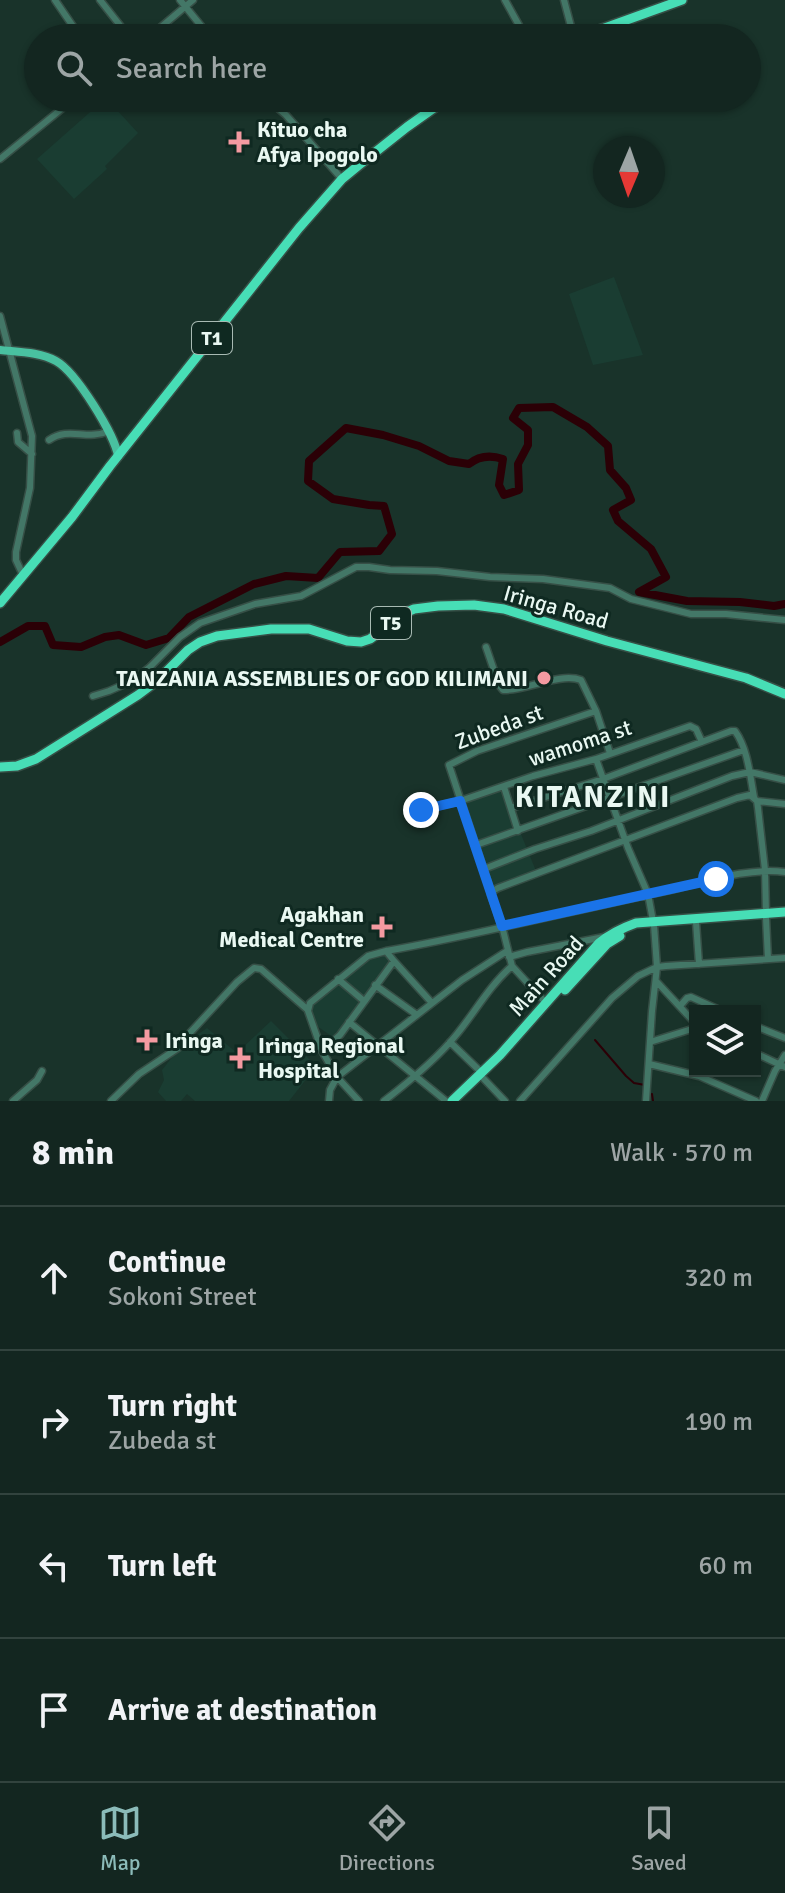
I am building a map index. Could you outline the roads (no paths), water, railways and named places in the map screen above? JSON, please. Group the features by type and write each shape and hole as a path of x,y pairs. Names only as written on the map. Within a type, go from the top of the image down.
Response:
{"highway":[{"path":"614,24 682,0"},
{"name":"T1","path":"0,603 72,517 299,228 342,179 428,112"},
{"name":"Iringa Road","path":"0,767 27,763 138,695 200,642 217,636 271,629 309,629 347,641 361,642 370,639 407,612 438,606 474,605 504,609 761,683 785,694"},
{"path":"460,1101 608,940 654,923 785,914"},
{"path":"654,923 766,915"},
{"name":"Main Road","path":"449,1101 482,1075 608,940"}],"main road":[{"path":"4,350 44,356 59,362 78,383 109,431 118,456"}],"street":[{"path":"55,0 71,24"},
{"path":"100,0 119,24"},
{"path":"162,24 182,3 193,0"},
{"path":"505,0 518,24"},
{"path":"564,0 571,24"},
{"path":"182,3 199,24"},
{"path":"0,159 58,112"},
{"path":"282,112 342,179"},
{"path":"0,316 4,350 32,436 28,501 16,552 23,575"},
{"path":"49,440 65,432 89,436 109,431"},
{"path":"17,433 18,442 32,454"},
{"path":"93,696 134,680 180,637 200,623 255,604 301,596 348,570 363,567 559,581 610,588 631,599 691,614 785,620"},
{"path":"486,647 503,690 550,681 581,680 596,711 610,753"},
{"name":"Zubeda st","path":"512,966 502,926 449,765 477,751 596,711"},
{"name":"wamoma st","path":"421,810 596,759 690,726 696,729 702,742"},
{"path":"511,808 603,779 735,731 750,772 769,870 766,915 768,959"},
{"path":"476,845 744,750"},
{"path":"596,759 648,894 654,923 657,967 646,1101"},
{"path":"484,869 722,780 750,772 785,780"},
{"path":"504,787 518,831"},
{"path":"491,892 737,798 750,795 785,804"},
{"path":"308,1010 310,1003 368,956 648,894 785,869"},
{"path":"696,922 699,964"},
{"path":"329,1101 330,1090 337,1077 462,980 508,954 608,940"},
{"path":"386,951 432,1003"},
{"path":"520,1101 612,998 638,976 657,967 785,958"},
{"path":"322,1051 340,1035 394,961"},
{"path":"384,1101 416,1076 450,1042 512,966 546,1003"},
{"path":"111,1101 139,1074 181,1046 237,982 254,968 261,969 308,1010 322,1051 337,1077 359,1101"},
{"path":"338,979 364,1001"},
{"path":"656,981 689,1018"},
{"path":"375,985 417,1015"},
{"path":"680,1006 691,997 709,1005"},
{"path":"349,1022 449,1101"},
{"path":"761,1028 785,1038"},
{"path":"650,1042 689,1029"},
{"path":"450,1042 505,1101"},
{"path":"762,1101 785,1055"},
{"path":"761,1056 782,1066"},
{"path":"649,1064 699,1076 756,1101"},
{"path":"13,1101 37,1080 42,1071"}],"waterway":[{"path":"0,642 28,626 45,626 53,645 81,647 119,635 146,645 169,638 189,617 254,584 286,576 318,578 340,552 379,551 392,534 384,506 333,499 308,481 309,461 346,428 419,446 449,461 469,464 486,457 503,459 499,485 504,495 519,490 518,464 528,445 528,430 513,418 519,408 553,407 587,427 608,446 610,470 626,488 631,500 613,510 618,521 651,549 666,577 639,592 687,601 785,604"},
{"path":"595,1040 626,1076 634,1083 645,1085"},
{"path":"652,1094 653,1101"}],"place":[{"name":"Kituo cha Afya Ipogolo","path":"239,142"},
{"name":"TANZANIA ASSEMBLIES OF GOD KILIMANI","path":"544,678"},
{"name":"Agakhan Medical Centre","path":"382,927"},
{"name":"Iringa","path":"147,1040"},
{"name":"Iringa Regional Hospital","path":"240,1058"}],"district":[{"name":"KITANZINI","path":"593,797"}]}
